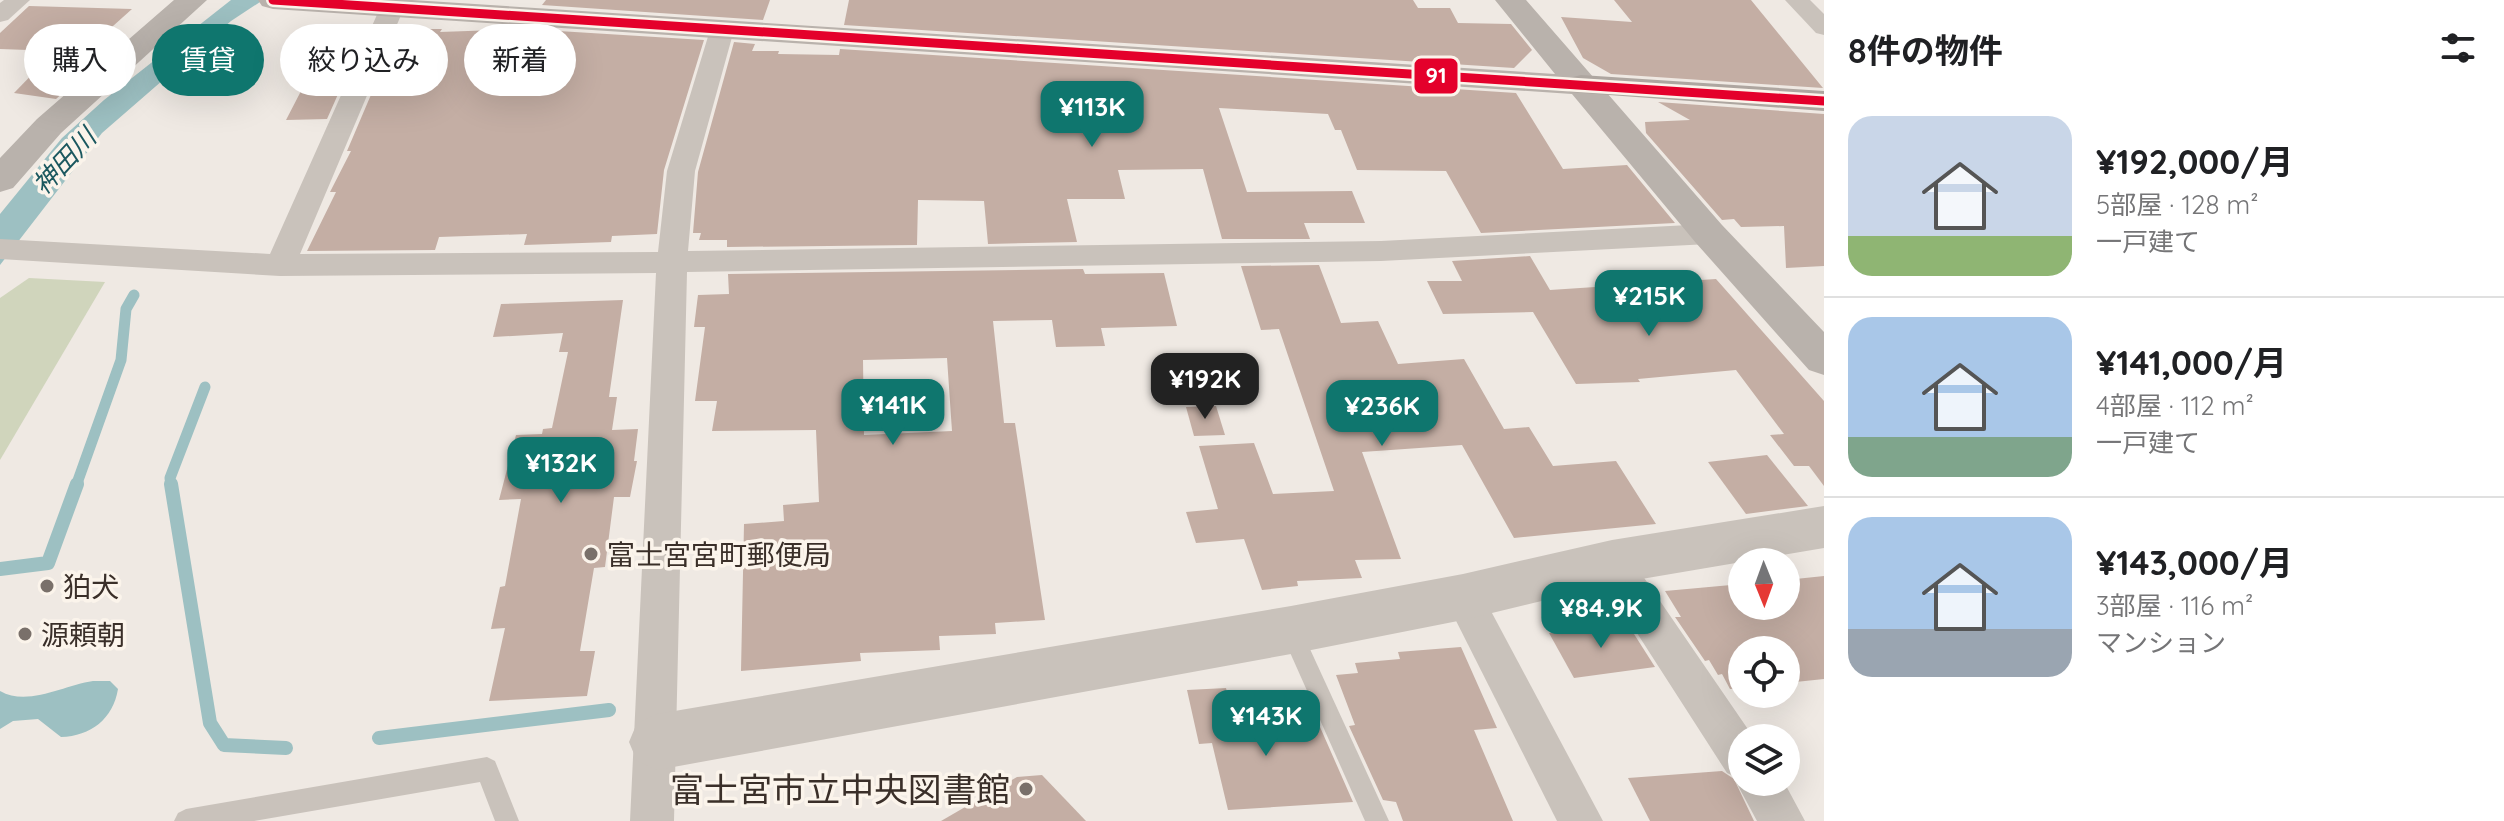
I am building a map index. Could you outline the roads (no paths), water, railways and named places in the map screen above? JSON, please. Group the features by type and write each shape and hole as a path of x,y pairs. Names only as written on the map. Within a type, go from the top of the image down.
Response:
{"main road":[{"path":"0,180 49,126 192,0"},
{"path":"273,0 1824,101"},
{"path":"1510,0 1709,234 1824,359"}],"street":[{"path":"0,15 18,0"},
{"path":"1797,0 1824,28"},
{"path":"280,265 392,8"},
{"path":"652,821 672,262 681,171 722,30"},
{"path":"12,250 280,265 672,262 1381,251 1709,234"},
{"path":"657,742 1291,630 1463,597 1612,562 1824,527"},
{"path":"1612,562 1728,737"},
{"path":"1463,597 1581,821"},
{"path":"1767,796 1783,821"}],"lane":[{"path":"1291,630 1377,821"},
{"path":"186,821 487,769 507,821"}],"water":[{"path":"231,0 263,0 228,24 201,24"},
{"name":"神田川","path":"152,62 152,90 102,133 0,265 0,214 62,138 104,100 109,96 136,96 136,75"},
{"path":"93,681 110,681 118,689 106,717 91,729 61,737 38,719 13,721 0,729 0,691 22,697 34,696"}],"waterway":[{"path":"76,486 121,360 126,309 134,295"},
{"path":"171,486 170,478 205,387"},
{"path":"0,569 48,563 77,484"},
{"path":"171,484 210,723 224,745 286,748"},
{"path":"379,738 609,710"}],"place":[{"name":"富士宮宮町郵便局","path":"591,554"},
{"name":"狛犬","path":"47,586"},
{"name":"源頼朝","path":"25,634"},
{"name":"富士宮市立中央図書館","path":"1026,789"}]}
